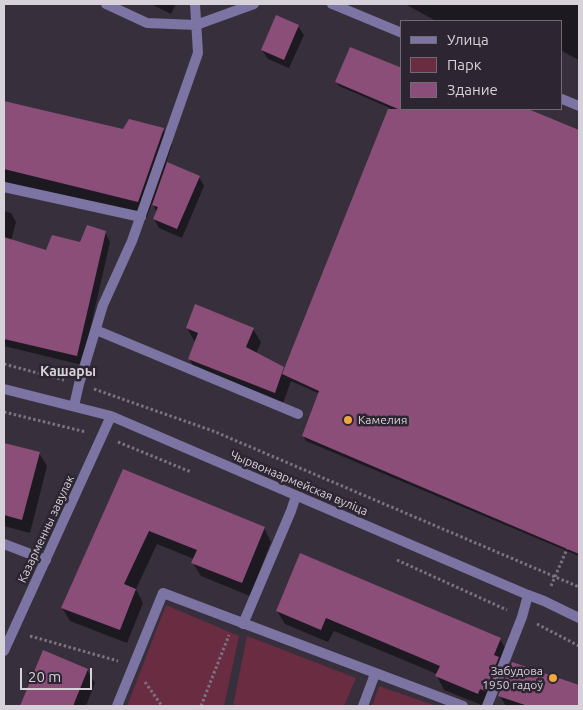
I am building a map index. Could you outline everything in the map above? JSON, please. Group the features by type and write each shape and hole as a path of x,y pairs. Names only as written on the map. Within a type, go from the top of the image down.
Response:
{"street":[{"path":"106,4 146,23 196,25 254,4"},
{"path":"74,406 103,305 132,241 198,54 195,4"},
{"path":"332,4 400,32"},
{"path":"563,99 579,106"},
{"path":"4,187 141,217"},
{"path":"96,330 298,414"},
{"name":"Чырвонаармейская вуліца","path":"4,388 111,416 544,601 579,618"},
{"name":"Казарменны завулак","path":"4,651 111,416"},
{"path":"239,622 291,512 296,496"},
{"path":"4,544 46,560"},
{"path":"117,706 164,593 463,706"},
{"path":"487,706 522,617 528,595"},
{"path":"363,706 375,674"}],"path":[{"path":"4,364 79,384 213,431 579,587"},
{"path":"201,706 239,622"},
{"path":"13,631 134,666 162,706"}],"green space":[{"path":"166,605 239,636 224,706 127,706"},
{"path":"247,636 356,678 344,706 233,706"},
{"path":"379,686 436,706 372,706"}],"building":[{"path":"276,15 299,25 284,60 261,50"},
{"path":"350,47 400,67 400,110 530,110 579,130 579,554 302,436 319,391 282,374 388,109 398,109 335,82"},
{"path":"4,101 123,129 129,119 164,128 138,202 4,169"},
{"path":"167,162 200,176 177,229 153,219 158,207 152,205"},
{"path":"87,225 106,231 77,356 4,339 4,237 46,250 52,235 80,242"},
{"path":"195,304 254,328 246,347 284,367 275,393 188,359 198,333 186,328"},
{"path":"4,443 40,452 22,520 4,515"},
{"path":"123,469 265,527 242,583 191,563 197,550 149,531 124,584 136,589 120,630 61,608"},
{"path":"300,553 501,638 494,655 499,657 485,691 480,689 478,694 435,676 440,666 326,618 321,630 276,611"},
{"path":"43,650 88,669 73,706 20,706"},
{"path":"512,662 579,685 579,706 528,706 498,696"}],"place":[{"name":"Камелия","path":"348,420"},
{"name":"Забудова 1950 гадоў","path":"553,678"}],"district":[{"name":"Кашары","path":"68,371"}]}
